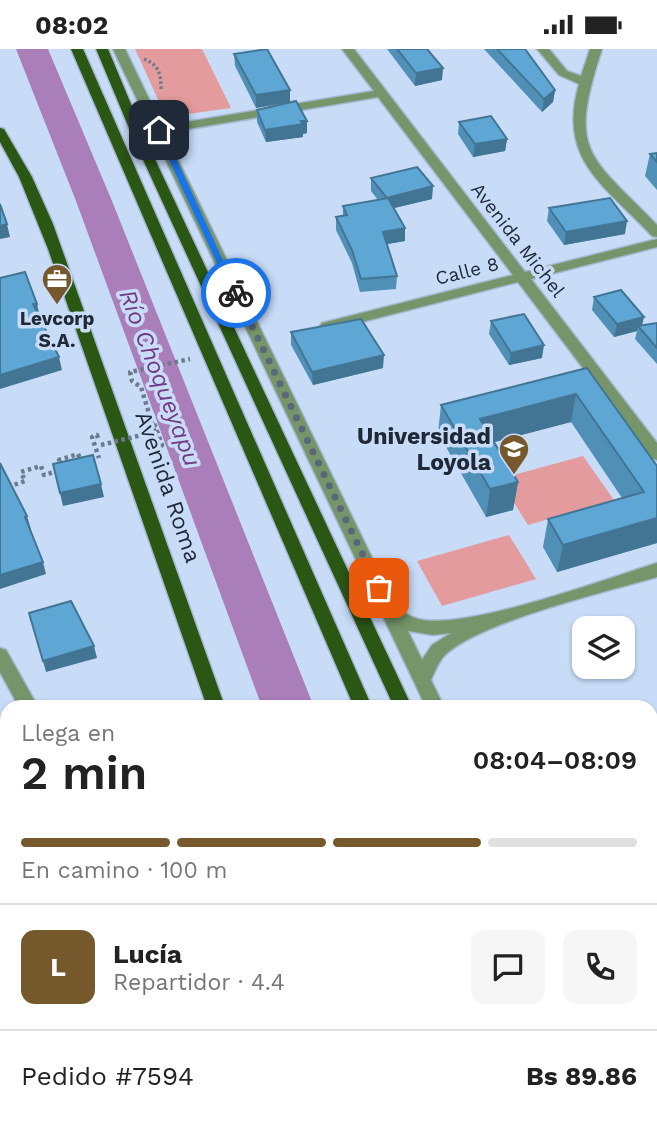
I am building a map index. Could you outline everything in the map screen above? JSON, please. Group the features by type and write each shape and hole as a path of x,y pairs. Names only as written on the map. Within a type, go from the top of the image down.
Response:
{"main road":[{"path":"77,49 360,700"},
{"path":"102,49 140,140 400,700"},
{"name":"Avenida Roma","path":"0,132 15,154 35,197 128,451 214,700"}],"street":[{"path":"119,49 432,700"},
{"name":"Avenida Michel","path":"348,49 657,454"},
{"path":"544,49 563,73 585,82"},
{"path":"596,49 585,82 579,126 582,145 594,164 657,233"},
{"path":"159,130 381,93"},
{"name":"Calle 8","path":"327,325 657,243"},
{"path":"391,613 410,625 433,628 486,622 657,570"},
{"path":"422,680 428,661 440,646 463,637 486,622"},
{"path":"0,655 25,700"}],"path":[{"path":"25,323 76,310"},
{"path":"149,447 158,450 163,445 141,387 132,381 130,372 190,359"},
{"path":"99,458 92,437 97,435 100,445 150,433 154,444 158,443 151,425 153,420"},
{"path":"4,478 8,487 25,481 21,472 41,466 44,475 64,469 59,460 78,454 82,463 105,457"}],"shaded area":[{"path":"135,49 202,49 231,108 166,117"},
{"path":"583,456 614,500 528,525 499,479"},
{"path":"509,535 536,579 442,606 417,561"}],"building":[{"path":"267,49 290,90 256,95 234,54"},
{"path":"397,49 427,49 443,68 416,73"},
{"path":"497,49 525,49 555,90 544,99"},
{"path":"296,101 307,121 265,130 257,110"},
{"path":"491,116 507,139 475,144 459,122"},
{"path":"657,153 657,162 650,154"},
{"path":"417,167 433,186 387,198 371,178"},
{"path":"388,198 405,228 383,232 397,276 361,279 352,250 336,217 347,215 343,206"},
{"path":"610,198 627,221 566,232 549,208"},
{"path":"0,204 7,224 0,226"},
{"path":"25,272 37,304 33,304 59,357 0,375 0,278"},
{"path":"621,290 644,317 617,324 594,297"},
{"path":"524,314 544,345 511,353 491,321"},
{"path":"361,319 384,355 312,372 291,332"},
{"path":"657,323 657,348 638,326"},
{"path":"587,368 657,466 657,518 563,545 548,519 644,492 576,394 480,419 518,482 490,489 441,405"},
{"path":"93,455 101,484 60,493 53,464"},
{"path":"0,463 27,516 25,517 43,562 0,575"},
{"path":"71,601 94,646 43,661 29,613"}],"waterway":[{"name":"Río Choqueyapu","path":"32,49 94,201 285,700"}],"way so far":[{"path":"236,293 379,588"}],"place":[{"name":"Levcorp S.A.","path":"57,306"},
{"name":"Universidad Loyola","path":"514,476"}],"route":[{"path":"159,130 236,293"}]}
